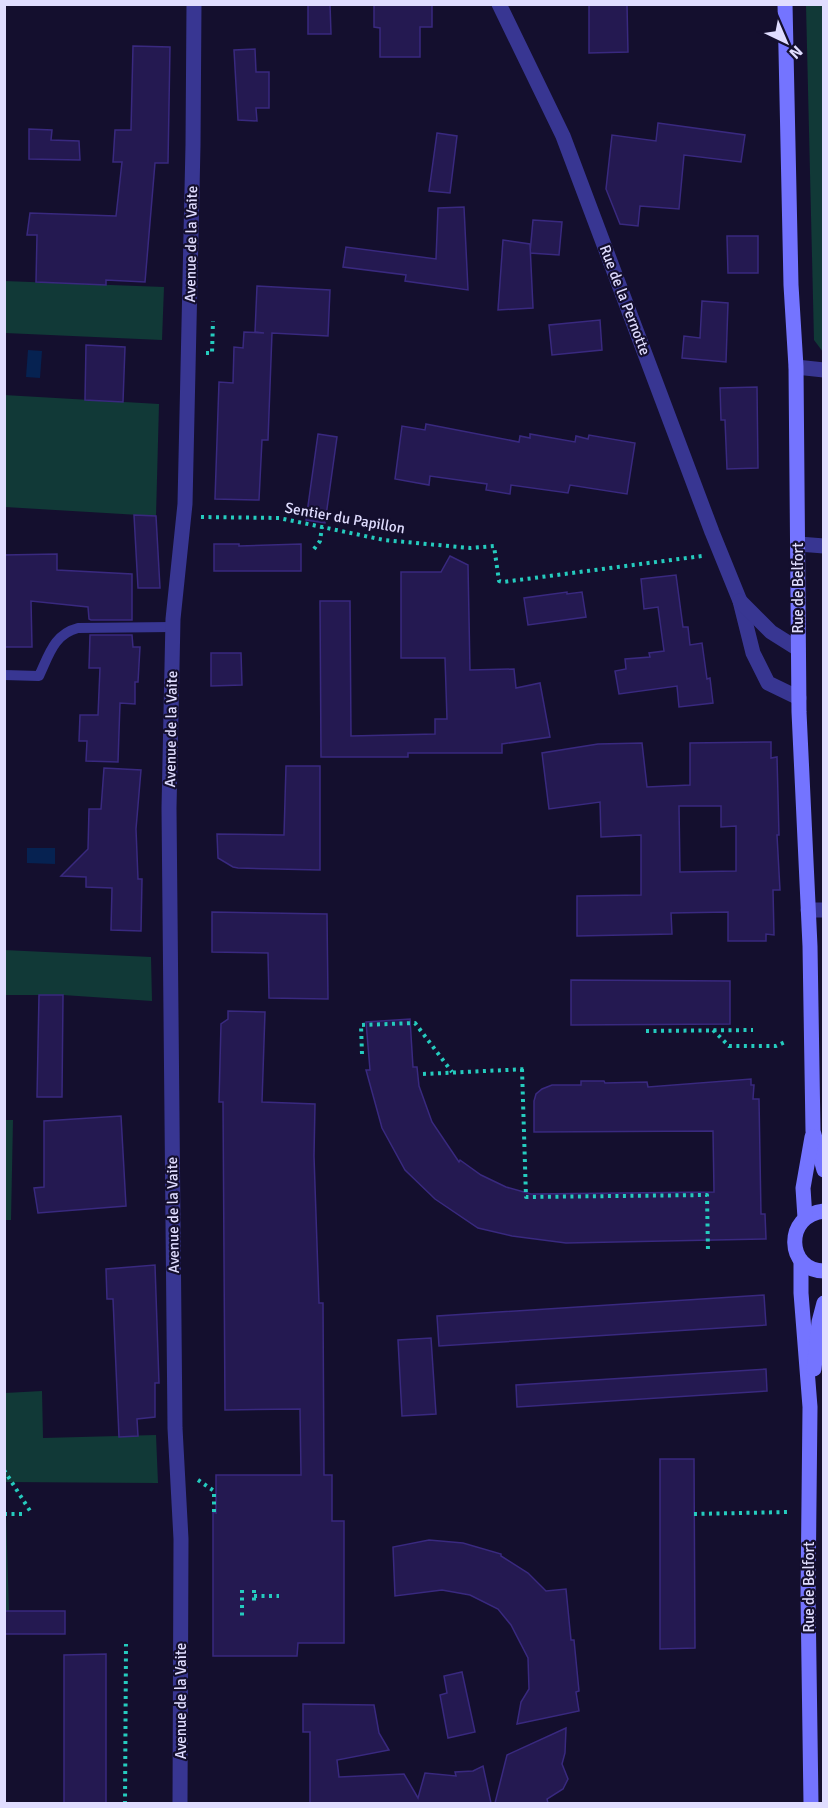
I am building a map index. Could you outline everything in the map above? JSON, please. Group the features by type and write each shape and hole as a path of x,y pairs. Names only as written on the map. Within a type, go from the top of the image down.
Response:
{"main road":[{"name":"Rue de Belfort","path":"785,4 791,285 796,367 799,698 816,910 813,1131 824,1170"},
{"path":"813,1131 803,1188 805,1218 824,1211"},
{"name":"Rue de Belfort","path":"805,1218 799,1225 794,1243 801,1261 801,1293 810,1407 808,1596 811,1803"},
{"path":"801,1261 809,1268 824,1271"},
{"name":"Rue de Belfort","path":"810,1407 819,1322 824,1303"}],"street":[{"name":"Avenue de la Vaite","path":"180,1803 181,1551 175,1428 169,850 172,627 184,517 194,4"},
{"name":"Rue de la Pernotte","path":"499,4 563,136 740,601 753,653 768,682 799,698"},
{"path":"796,367 824,370"},
{"path":"799,544 824,546"},
{"name":"Rue de la Pernotte","path":"740,601 771,632 798,649"}],"lane":[{"path":"4,675 39,676 55,642 65,631 72,629 172,627"}],"path":[{"path":"212,353 213,321"},
{"name":"Sentier du Papillon","path":"184,517 279,518 384,540 470,548 494,546 499,581 503,582 720,553"},
{"path":"314,549 320,541 322,527"},
{"path":"362,1054 361,1025 415,1023 453,1072"},
{"path":"713,1030 729,1046 776,1047 785,1042"},
{"path":"646,1031 753,1030"},
{"path":"423,1074 524,1069 525,1197 707,1196 708,1252"},
{"path":"4,1470 32,1514"},
{"path":"195,1478 214,1491 214,1512"},
{"path":"694,1514 787,1512"},
{"path":"4,1514 23,1514"},
{"path":"242,1590 242,1618"},
{"path":"254,1604 254,1593 279,1596"},
{"path":"125,1803 126,1644"}],"green space":[{"path":"806,5 823,5 823,352 814,340"},
{"path":"4,281 164,287 162,340 5,333"},
{"path":"4,395 159,404 156,516 5,507"},
{"path":"4,950 151,957 152,1001 63,995 5,995"},
{"path":"5,1120 13,1120 11,1220 5,1220"},
{"path":"42,1391 43,1438 156,1435 158,1483 5,1482 5,1393"},
{"path":"5,1482 9,1611 5,1611"}],"water":[{"path":"28,350 42,351 40,378 26,377"},
{"path":"27,848 55,848 55,864 27,863"}],"building":[{"path":"308,4 330,4 331,34 308,34"},
{"path":"374,4 432,4 432,27 420,27 420,57 380,57 380,28 374,27"},
{"path":"589,4 627,4 628,52 589,53"},
{"path":"133,46 170,47 168,163 155,163 145,282 106,280 106,285 36,282 37,235 27,235 30,213 116,216 122,162 113,162 115,130 131,130"},
{"path":"255,49 256,72 269,72 269,108 256,108 257,121 238,120 234,50"},
{"path":"658,123 745,135 741,162 684,155 679,209 640,206 638,226 620,224 606,189 612,135 656,141"},
{"path":"29,129 52,130 51,140 79,141 80,160 29,159"},
{"path":"437,133 457,136 450,193 429,191"},
{"path":"464,207 468,290 405,281 406,275 343,267 346,247 436,259 438,208"},
{"path":"533,220 562,222 559,255 530,253"},
{"path":"727,236 758,236 758,273 728,273"},
{"path":"503,240 530,244 533,308 498,310"},
{"path":"257,286 330,290 328,336 272,333 268,440 262,440 259,500 215,499 219,382 233,383 234,347 243,348 244,332 264,333 255,332"},
{"path":"702,301 728,303 726,362 682,358 684,336 700,338"},
{"path":"600,320 602,350 552,355 549,325"},
{"path":"86,345 125,347 123,402 85,400"},
{"path":"757,387 758,468 727,469 725,420 721,420 720,388"},
{"path":"426,424 519,442 520,436 530,438 530,434 575,442 576,436 588,439 589,435 635,443 627,494 570,485 568,493 511,485 510,494 486,490 487,484 430,476 429,485 395,479 402,426 425,430"},
{"path":"318,434 337,437 325,523 306,520"},
{"path":"134,515 156,516 160,588 138,588"},
{"path":"214,544 239,544 239,546 301,544 301,571 214,571"},
{"path":"57,554 57,570 132,574 132,620 91,620 88,607 31,601 32,647 4,647 4,555"},
{"path":"450,556 468,565 470,670 514,669 516,688 540,683 550,737 502,744 502,753 408,753 408,757 321,757 320,601 350,601 351,736 435,734 435,719 447,719 445,658 401,658 401,572 441,572"},
{"path":"676,575 683,627 688,627 690,645 702,643 713,703 679,707 677,686 619,694 615,671 626,669 625,659 650,657 649,653 664,651 658,607 644,609 641,579"},
{"path":"567,592 567,594 582,592 586,617 528,625 524,598"},
{"path":"90,635 132,635 133,647 140,647 138,682 135,682 135,704 120,703 118,762 86,761 87,741 79,741 80,715 98,715 100,668 89,668"},
{"path":"211,653 241,653 242,685 211,686"},
{"path":"771,742 771,758 777,757 780,890 773,890 774,935 766,934 766,941 728,941 728,912 671,913 672,934 577,936 577,896 641,895 641,835 601,837 600,802 549,809 542,753 598,744 642,743 647,787 690,785 690,743","holes":["679,806 721,806 721,827 736,826 736,871 680,872"]},
{"path":"286,766 320,766 320,870 238,868 218,858 217,834 284,835"},
{"path":"104,768 141,770 136,829 138,879 142,879 141,931 111,930 112,888 86,887 86,877 61,876 88,849 89,809 101,809"},
{"path":"212,912 327,914 328,999 269,998 268,953 212,952"},
{"path":"571,980 730,981 730,1024 571,1025"},
{"path":"39,995 63,995 62,1097 37,1097"},
{"path":"228,1011 265,1012 262,1102 315,1104 314,1156 319,1303 323,1303 324,1475 332,1475 332,1521 344,1521 344,1643 298,1643 297,1656 213,1656 213,1512 216,1513 216,1475 301,1475 300,1409 225,1410 223,1102 219,1102 221,1024 228,1019"},
{"path":"410,1019 413,1067 417,1067 419,1086 432,1122 459,1162 460,1160 481,1175 506,1187 531,1194 714,1192 713,1131 534,1132 534,1101 536,1094 542,1089 552,1085 581,1085 581,1081 647,1082 648,1087 751,1079 751,1085 754,1085 753,1099 759,1099 761,1214 765,1214 766,1239 566,1243 512,1236 478,1228 435,1199 405,1170 382,1128 366,1070 370,1070 366,1022"},
{"path":"121,1116 126,1206 38,1213 34,1188 44,1187 44,1121"},
{"path":"155,1265 159,1383 155,1383 155,1417 137,1419 138,1436 119,1437 113,1299 107,1299 106,1269"},
{"path":"764,1295 766,1325 439,1346 437,1316"},
{"path":"431,1338 436,1414 402,1416 398,1340"},
{"path":"766,1369 767,1391 517,1407 516,1385"},
{"path":"660,1459 694,1459 695,1648 660,1649"},
{"path":"429,1540 463,1543 501,1554 528,1573 546,1591 566,1589 571,1640 574,1640 579,1711 517,1724 521,1702 529,1689 528,1658 511,1625 498,1609 470,1595 442,1590 395,1596 393,1547"},
{"path":"4,1611 65,1611 65,1634 4,1634"},
{"path":"106,1654 106,1803 64,1803 64,1655"},
{"path":"462,1672 475,1732 448,1738 440,1695 447,1693 444,1676"},
{"path":"303,1704 374,1705 379,1733 389,1750 337,1760 339,1777 404,1774 418,1798 425,1773 456,1776 455,1772 473,1771 483,1766 491,1803 310,1803 310,1732 303,1732"},
{"path":"566,1728 562,1764 568,1779 563,1789 547,1799 548,1803 495,1803 507,1755"}]}
